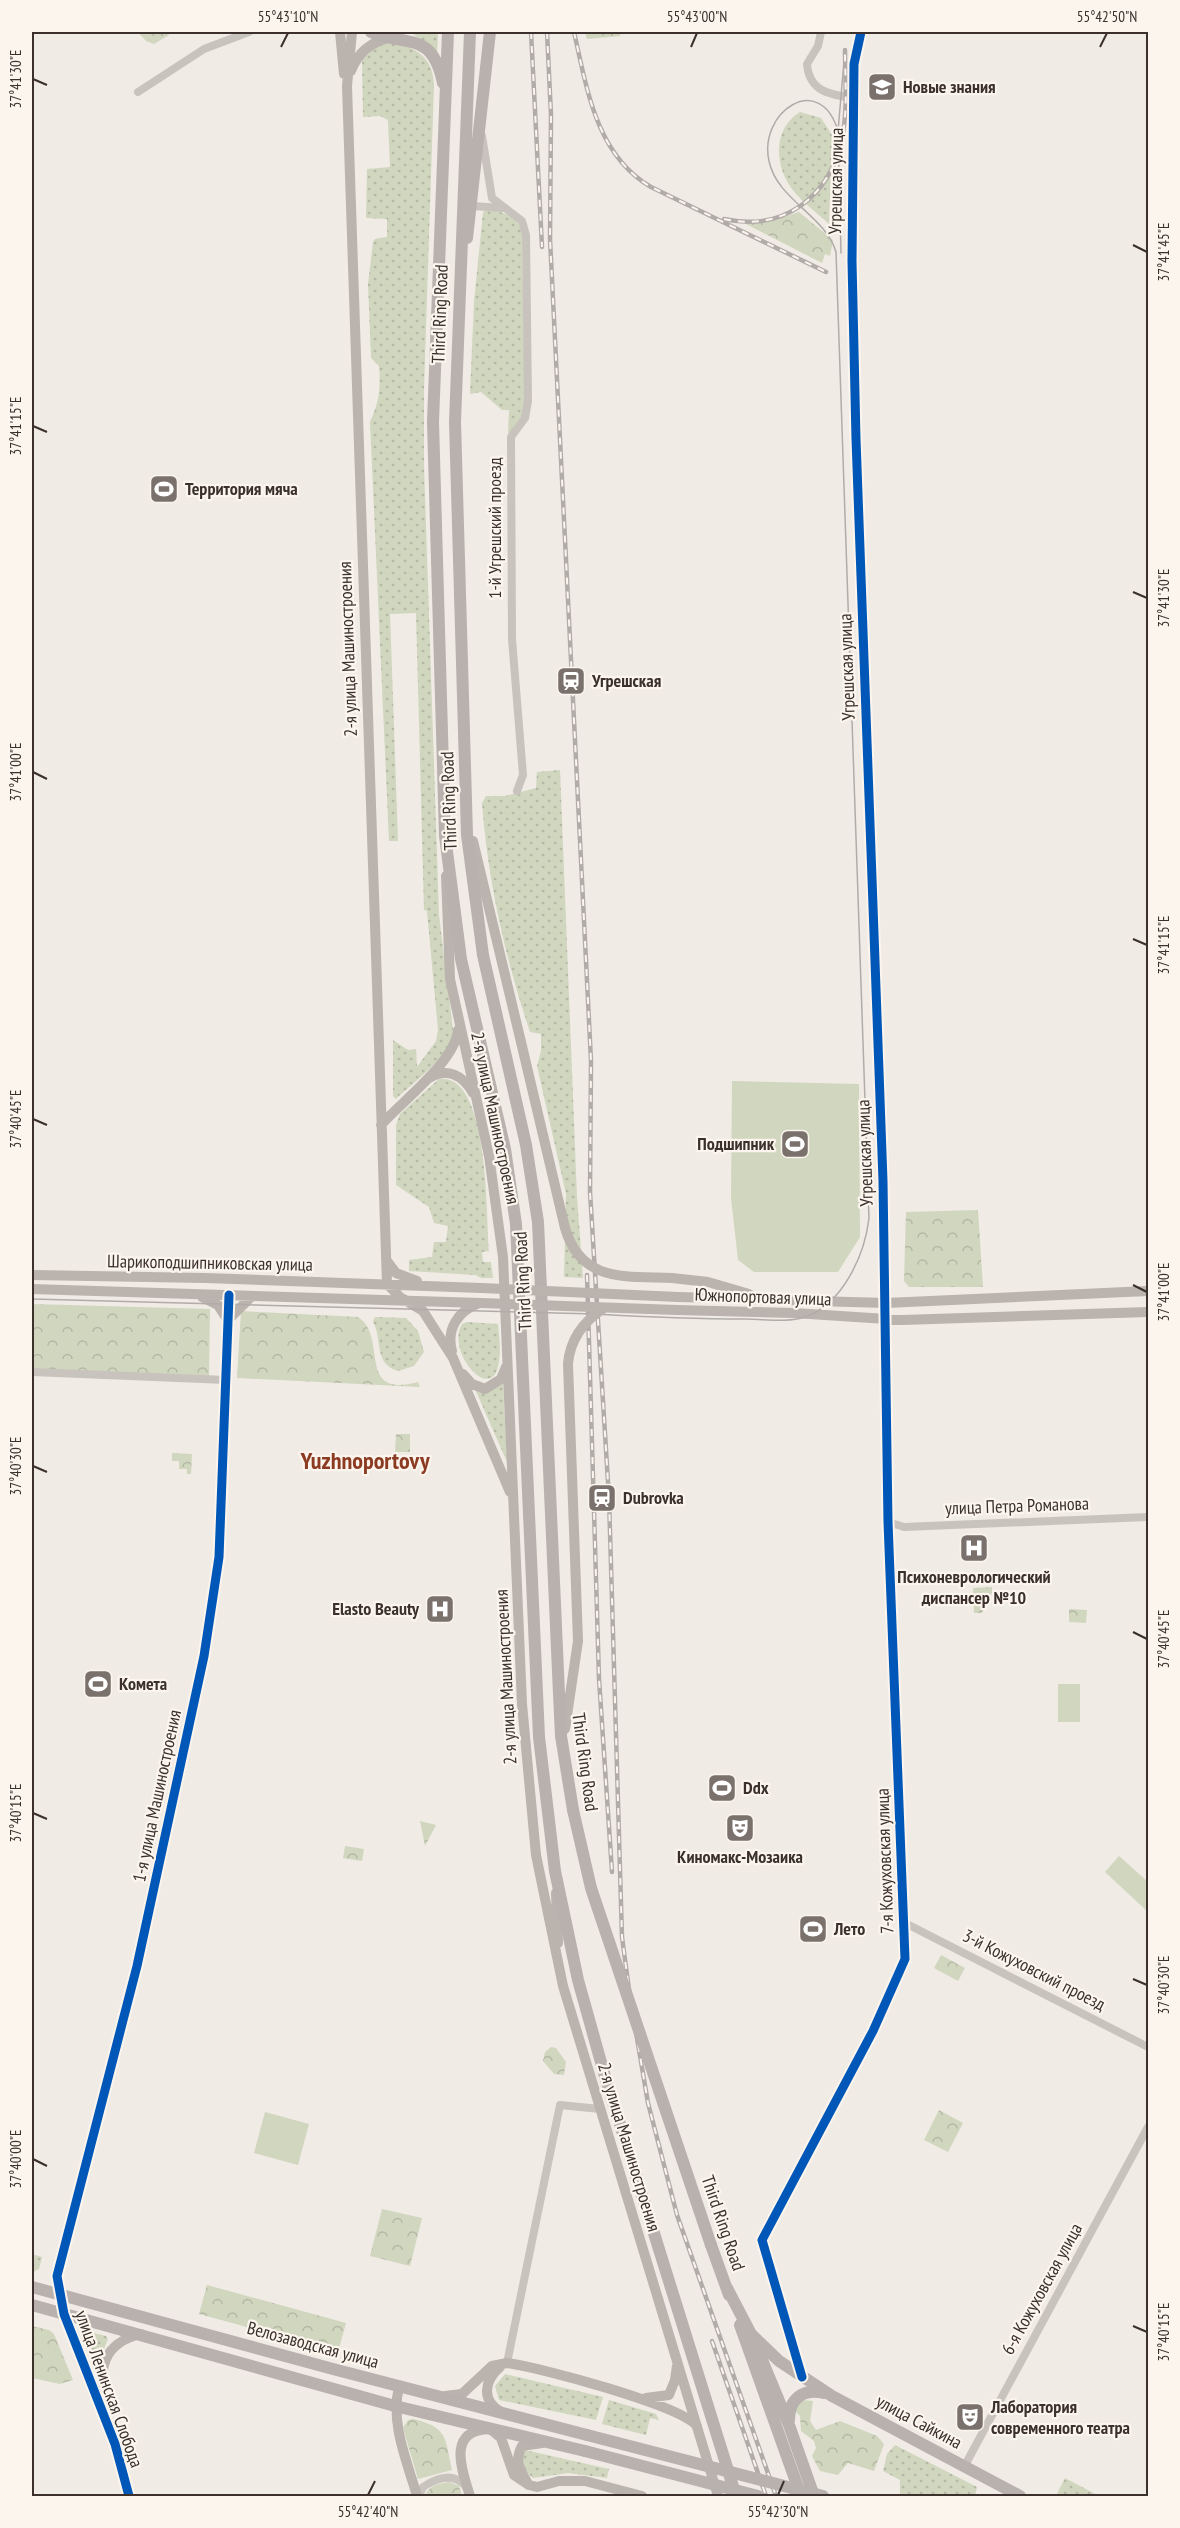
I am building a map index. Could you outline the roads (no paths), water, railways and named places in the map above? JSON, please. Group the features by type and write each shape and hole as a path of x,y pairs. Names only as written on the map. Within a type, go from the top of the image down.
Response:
{"main road":[{"name":"2-я улица Машиностроения","path":"340,32 347,86 387,1284"},
{"name":"2-я улица Машиностроения","path":"347,86 352,32"},
{"path":"371,32 418,44 434,59 443,81 445,110"},
{"name":"Third Ring Road","path":"448,32 433,422 445,836 462,959 505,1149 516,1224 539,1737 555,1871 567,1936 590,2027 736,2496"},
{"name":"Third Ring Road","path":"470,32 458,302 455,452 469,863 478,927 526,1145 538,1222 559,1694 566,1774 591,1888 711,2245 801,2496"},
{"path":"458,302 472,207 490,32"},
{"name":"Угрешская улица","path":"861,32 854,64 852,272 886,1303"},
{"path":"347,86 352,67 363,51 382,39 397,37"},
{"path":"466,795 482,888 565,1228 575,1251 586,1264 608,1274 708,1282 763,1298"},
{"name":"2-я улица Машиностроения","path":"445,836 447,961 498,1214 505,1281 522,1704 536,1855 559,1970 718,2496"},
{"path":"381,1125 422,1083 456,1043 458,1021"},
{"path":"422,1083 438,1073 452,1073 468,1084 476,1101"},
{"path":"387,1260 396,1273 436,1286"},
{"name":"Шарикоподшипниковская улица","path":"32,1275 387,1284"},
{"path":"205,1278 223,1287 229,1295 239,1285 252,1279"},
{"path":"364,1300 379,1292 387,1284 405,1301 427,1316 472,1384 485,1389 501,1379 507,1355"},
{"name":"Южнопортовая улица","path":"387,1284 678,1297 886,1303 1149,1291"},
{"name":"Шарикоподшипниковская улица","path":"32,1289 377,1300"},
{"path":"197,1295 215,1302 228,1320 252,1296"},
{"name":"1-я улица Машиностроения","path":"59,2294 57,2276 137,1966 206,1644 219,1557 229,1295"},
{"name":"Южнопортовая улица","path":"377,1300 885,1318 1053,1316 1149,1311"},
{"path":"794,1313 801,1306 795,1300"},
{"path":"481,1303 464,1312 453,1325 450,1338 456,1363 507,1479 516,1518"},
{"name":"7-я Кожуховская улица","path":"802,2377 762,2240 873,2031 903,1968 905,1923 888,1522 886,1303"},
{"path":"566,1774 566,1718 578,1641 569,1354 580,1330 604,1308"},
{"path":"555,1871 559,1970"},
{"name":"Велозаводская улица","path":"32,2287 433,2396 823,2496"},
{"path":"727,2288 751,2334 789,2425 814,2496"},
{"name":"улица Ленинская Слобода","path":"59,2294 64,2314 118,2453 129,2496"},
{"name":"Велозаводская улица","path":"32,2305 395,2406 585,2451 758,2496"},
{"path":"104,2417 102,2371 105,2359 120,2340 142,2334"},
{"name":"улица Сайкина","path":"751,2334 779,2361 832,2396 1008,2493 1020,2496"},
{"path":"641,2398 662,2398 669,2395 675,2380 677,2363"},
{"path":"501,2412 490,2403 486,2389 491,2375 505,2364"},
{"path":"433,2396 454,2397 462,2394 492,2366 505,2364 641,2398 691,2419 700,2431"},
{"path":"399,2386 395,2406 400,2438 418,2496"},
{"path":"789,2425 792,2403 801,2394 821,2392 832,2396"},
{"path":"469,2492 459,2456 460,2447 472,2433 490,2429 501,2438 514,2475 529,2485 537,2487 559,2481 585,2481 642,2496"},
{"path":"529,2485 520,2470 518,2453 522,2446 546,2443"}],"street":[{"path":"138,92 204,49 249,32"},
{"path":"821,32 818,46 807,64 811,80 823,93 854,98"},
{"name":"1-й Угрешский проезд","path":"481,122 492,198 522,222 526,235 528,401 525,418 512,437 512,639 523,775 517,791"},
{"path":"472,207 502,208"},
{"path":"32,1371 226,1380"},
{"name":"улица Петра Романова","path":"888,1522 904,1527 1149,1517"},
{"name":"3-й Кожуховский проезд","path":"905,1923 1149,2047"},
{"path":"505,2364 560,2105 600,2109"},
{"name":"6-я Кожуховская улица","path":"964,2467 1149,2127"},
{"path":"418,2496 423,2487 446,2477 459,2479 469,2492"}],"tram line":[{"path":"841,253 838,131 845,50"},
{"path":"32,1299 783,1320 798,1319 818,1310 830,1301 850,1276 863,1247 869,1218 836,252 822,228 781,186 774,175 769,161 768,143 773,127 781,114 793,105 805,101 818,103 829,113 838,131"}],"railway":[{"path":"531,32 542,247"},
{"path":"547,32 551,115 550,239 591,1061 590,1192 609,1498 622,1937 648,2103 677,2215 776,2496"},
{"path":"574,32 597,119 606,139 632,173 651,187 826,272"},
{"path":"724,219 746,222 785,215 801,206 827,177 836,159 844,127 845,50"},
{"path":"587,1275 599,1679 612,1872"},
{"path":"712,2341 766,2496"}],"place":[{"name":"Новые знания","path":"882,87"},
{"name":"Территория мяча","path":"164,489"},
{"name":"Угрешская","path":"571,681"},
{"name":"Подшипник","path":"795,1144"},
{"name":"Dubrovka","path":"602,1498"},
{"name":"Психоневрологический диспансер №10","path":"974,1548"},
{"name":"Elasto Beauty","path":"440,1609"},
{"name":"Комета","path":"98,1684"},
{"name":"Ddx","path":"722,1788"},
{"name":"Киномакс-Мозаика","path":"740,1828"},
{"name":"Лето","path":"813,1929"},
{"name":"Лаборатория современного театра","path":"970,2417"}],"district":[{"name":"Yuzhnoportovy","path":"365,1461"}]}
